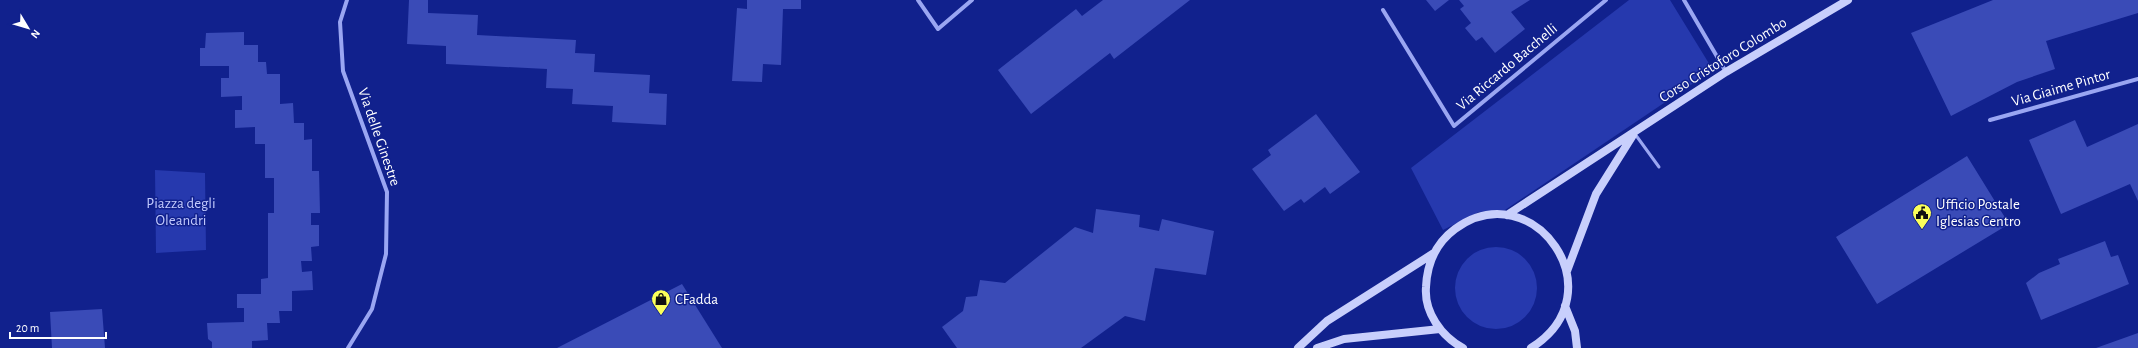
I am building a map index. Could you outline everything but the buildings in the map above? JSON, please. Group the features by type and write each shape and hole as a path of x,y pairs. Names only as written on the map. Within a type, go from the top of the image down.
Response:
{"street":[{"name":"Via delle Ginestre","path":"348,0 340,22 343,71 387,192 386,254 372,309 348,348"},
{"path":"918,0 938,29 972,0"},
{"name":"Via Riccardo Bacchelli","path":"1383,10 1454,126 1606,0"},
{"path":"1684,0 1726,72"},
{"name":"Corso Cristoforo Colombo","path":"1507,215 1726,72 1848,0"},
{"name":"Via Giaime Pintor","path":"1990,120 2138,79"},
{"name":"Corso Cristoforo Colombo","path":"1567,271 1596,194 1634,132"},
{"name":"Corso Cristoforo Colombo","path":"1463,348 1454,343 1440,329 1430,311 1426,292 1427,271 1434,253 1447,235 1465,222 1485,215 1507,215 1528,221 1546,234 1560,251 1567,271 1568,296 1560,319 1545,339 1531,348"},
{"name":"Corso Cristoforo Colombo","path":"1298,348 1327,321 1434,253"},
{"path":"1564,306 1575,331 1577,348"},
{"path":"1317,348 1344,338 1440,329"}],"lane":[{"path":"1634,132 1659,167"}],"green space":[{"path":"1629,0 1670,0 1713,70 1505,210 1479,212 1443,230 1411,168"},
{"name":"Piazza degli Oleandri","path":"155,170 205,173 206,250 156,253"},
{"path":"1496,247 1512,250 1525,259 1534,272 1537,288 1534,304 1525,317 1512,326 1496,329 1480,326 1467,317 1458,304 1455,288 1458,272 1467,259 1480,250"}],"place":[{"name":"Ufficio Postale Iglesias Centro","path":"1922,230"},
{"name":"CFadda","path":"661,316"}]}
